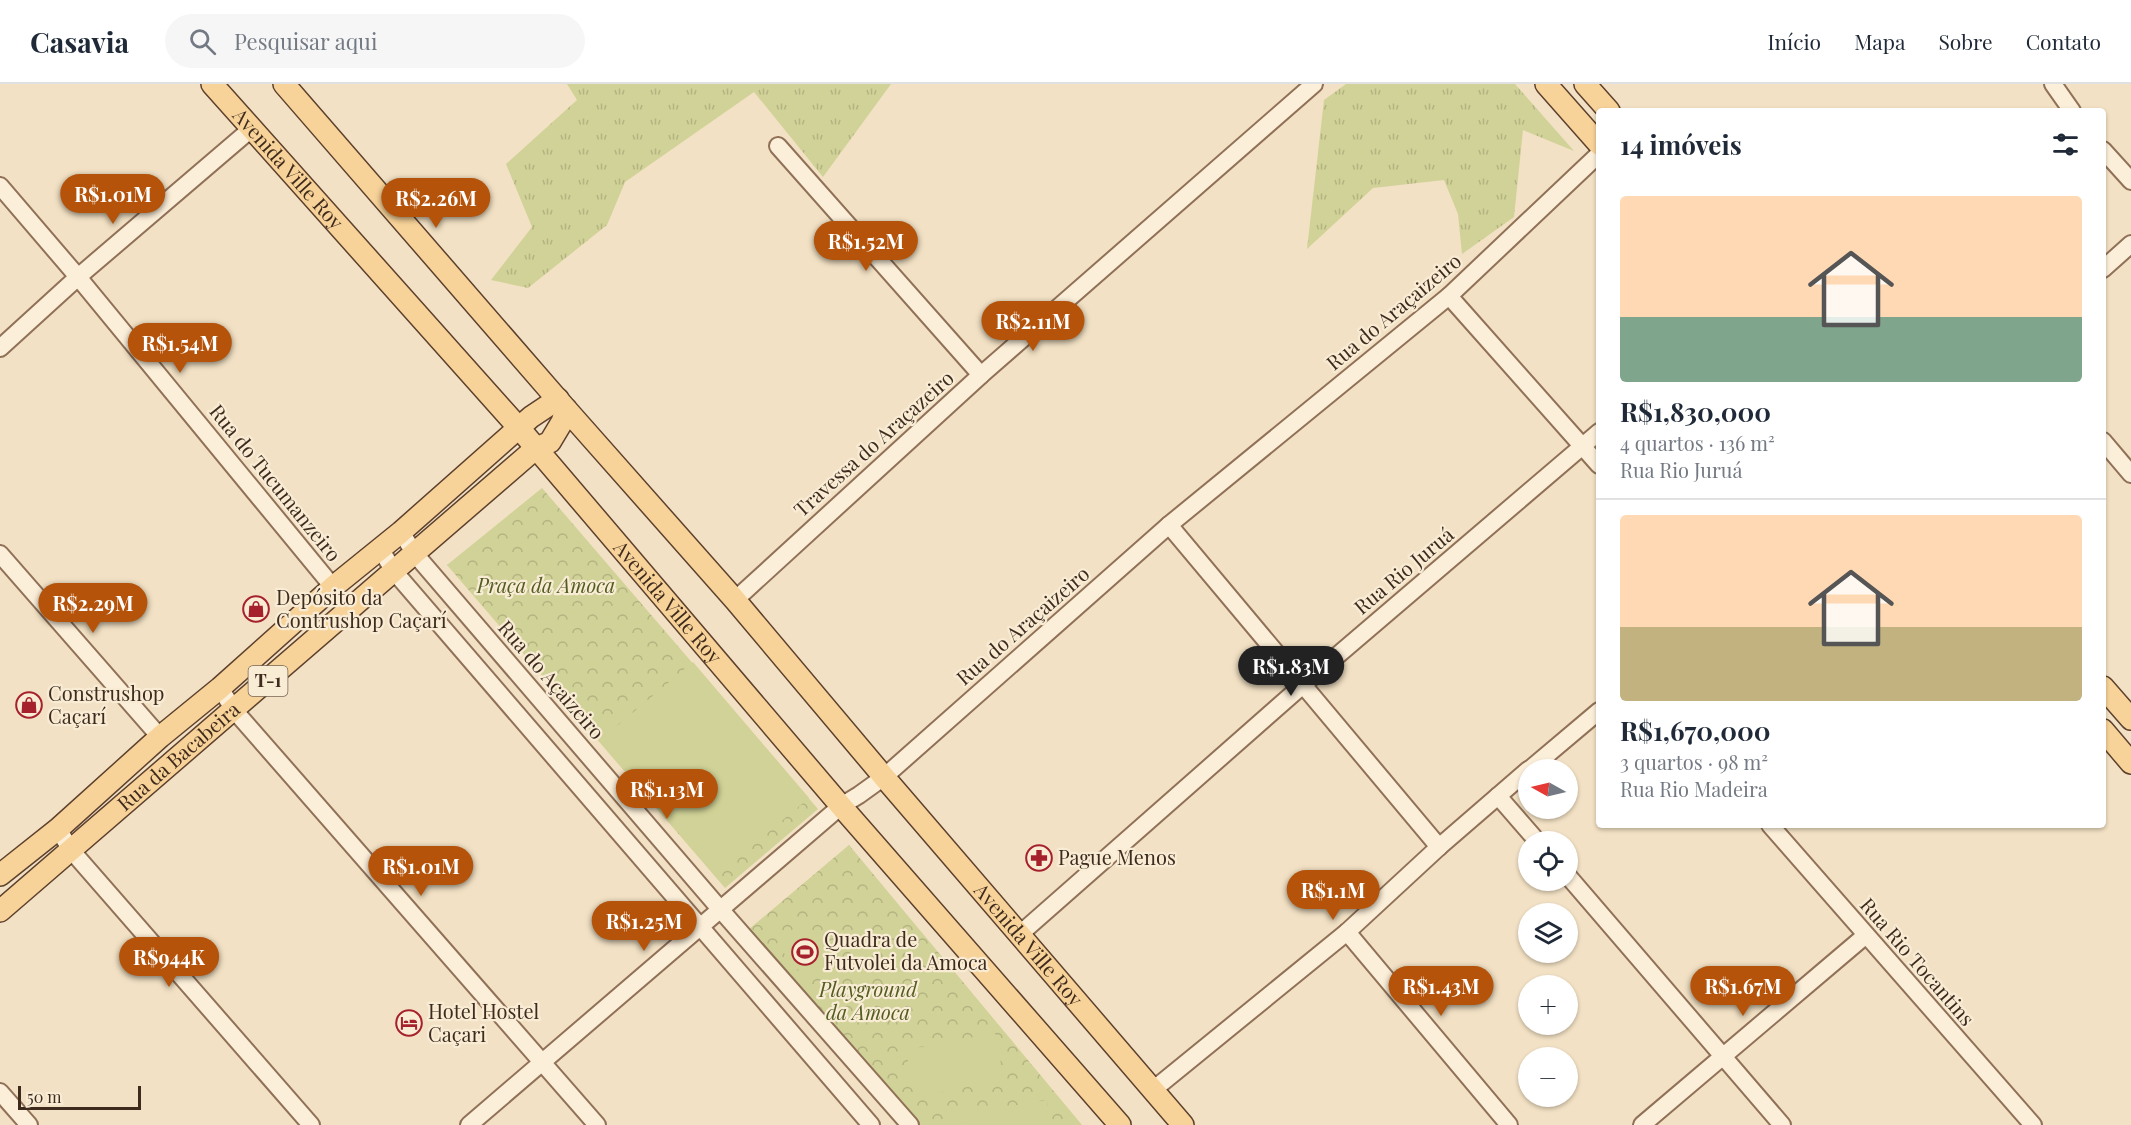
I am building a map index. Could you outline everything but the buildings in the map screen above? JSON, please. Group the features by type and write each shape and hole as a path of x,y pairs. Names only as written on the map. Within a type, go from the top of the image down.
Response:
{"main road":[{"name":"Avenida Ville Roy","path":"212,84 519,428 841,806 1120,1125"},
{"name":"Avenida Ville Roy","path":"284,84 735,600 1183,1125"},
{"path":"1546,84 1596,141"},
{"path":"1585,84 1606,108"},
{"name":"Rua da Bacabeira","path":"0,875 58,829 333,586 401,532 545,406 562,404 550,442 535,449 415,554 393,570 0,911"},
{"path":"2106,690 2131,719"},
{"path":"2106,734 2131,763"}],"street":[{"name":"Travessa do Araçazeiro","path":"735,600 981,375 1314,84"},
{"path":"2054,84 2070,108"},
{"path":"0,348 78,277 251,129"},
{"path":"778,146 981,375"},
{"path":"2106,153 2131,181"},
{"name":"Rua do Araçaizeiro","path":"469,1125 841,806 884,777 1169,525 1449,296 1596,156"},
{"name":"Rua do Tucumanzeiro","path":"0,186 333,586"},
{"path":"2106,266 2131,244"},
{"path":"1449,296 1596,461"},
{"name":"Rua Rio Juruá","path":"1020,934 1304,684 1596,435"},
{"path":"2106,445 2131,474"},
{"path":"1169,525 1439,847"},
{"name":"Rua do Açaizeiro","path":"401,532 415,554 720,909 910,1125"},
{"path":"380,548 393,570 871,1125"},
{"path":"0,554 160,737"},
{"path":"220,688 234,710 597,1125"},
{"path":"1542,759 1596,714"},
{"path":"1153,1090 1347,932 1439,847 1518,779"},
{"path":"1498,796 1528,831"},
{"name":"Rua Rio Tocantins","path":"1773,828 2033,1125"},
{"path":"58,829 71,850 311,1125"},
{"path":"1578,888 1782,1125"},
{"path":"1347,932 1509,1125"},
{"path":"1642,1125 1866,935"},
{"path":"0,1092 29,1125"}],"green space":[{"path":"567,84 891,84 823,177 754,92 625,182 607,225 528,288 491,280 532,227 506,164 577,100"},
{"path":"1346,84 1515,84 1574,151 1523,130 1514,217 1462,254 1458,214 1444,180 1373,188 1307,249 1324,100"},
{"name":"Praça da Amoca","path":"542,488 818,809 725,888 447,565"},
{"path":"693,662 809,798 716,876 599,741"},
{"name":"Playground da Amoca","path":"849,845 1082,1125 920,1125 748,930"},
{"name":"Quadra de Futvolei da Amoca","path":"802,921 835,959 809,982 776,944"},
{"path":"995,1033 1004,1080 914,1097 906,1050"},
{"path":"1047,1100 1050,1125 961,1125 959,1115"}],"place":[{"name":"Depósito da Contrushop Caçarí","path":"256,609"},
{"name":"Construshop Caçarí","path":"29,705"},
{"name":"Pague Menos","path":"1039,858"},
{"name":"Quadra de Futvolei da Amoca","path":"805,952"},
{"name":"Hotel Hostel Caçari","path":"409,1023"}]}
